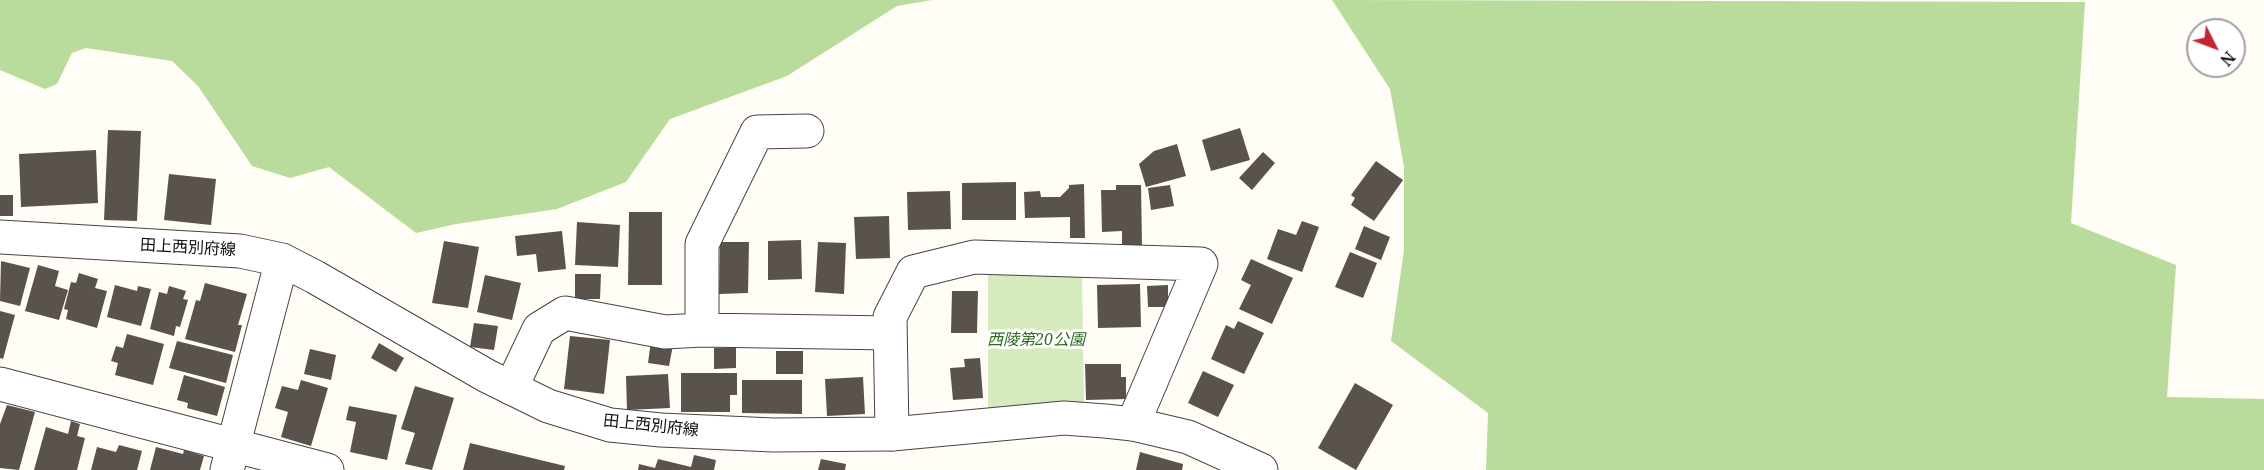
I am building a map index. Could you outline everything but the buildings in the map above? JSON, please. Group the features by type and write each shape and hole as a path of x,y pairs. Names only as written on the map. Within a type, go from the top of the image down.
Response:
{"street":[{"path":"702,330 702,244 757,132 807,131"},
{"name":"田上西別府線","path":"0,237 240,250 282,260 487,376 548,405 610,425 661,430 773,435 892,434 1064,418 1133,424 1188,437 1245,466"},
{"path":"892,434 890,317 913,272 974,257 1201,264 1133,424"},
{"path":"230,457 282,260"},
{"path":"511,387 540,329 565,313 665,332 702,330 890,333"},
{"path":"0,384 230,457 327,470"}],"green space":[{"path":"0,0 932,0 897,6 787,76 670,119 626,182 557,209 456,224 416,233 329,167 290,178 252,166 198,86 172,61 86,48 72,53 57,84 45,89 0,70"},
{"path":"1332,0 2085,2 2071,223 2176,265 2167,397 2264,399 2264,470 1486,470 1488,413 1391,341 1404,250 1404,167 1390,89"},
{"name":"西陵第20公園","path":"988,272 1082,276 1084,403 1027,404 988,408"}]}
